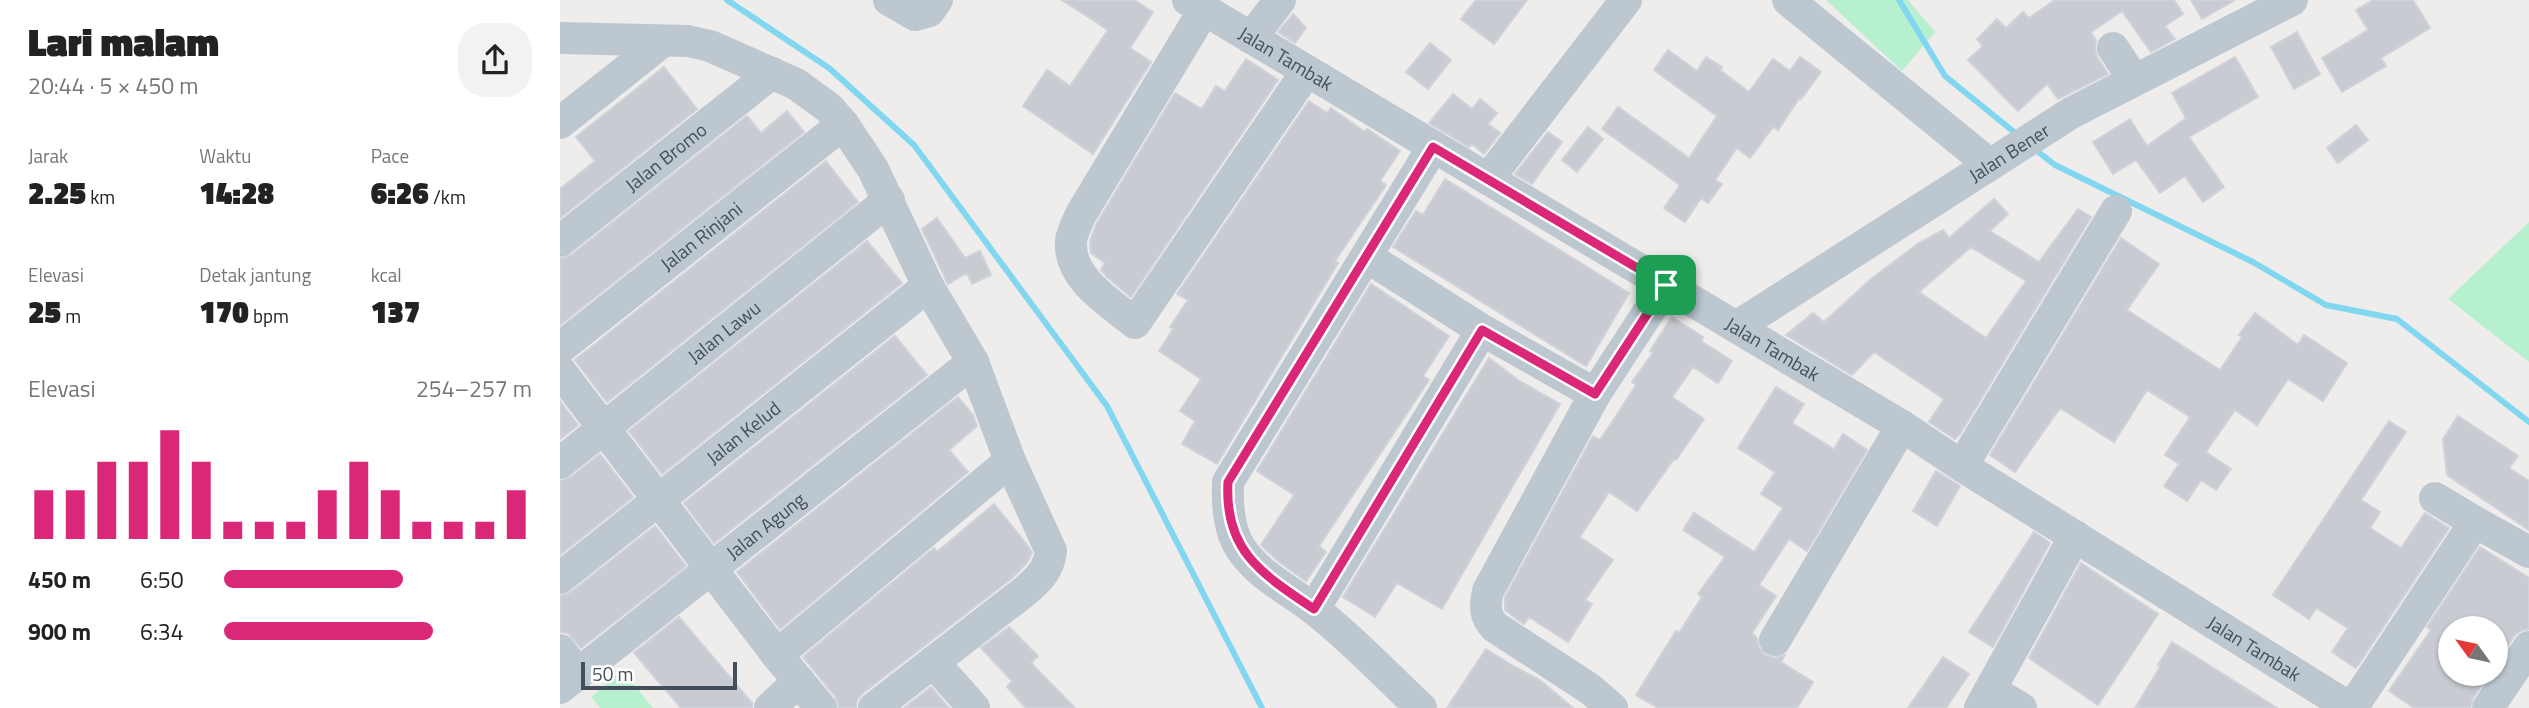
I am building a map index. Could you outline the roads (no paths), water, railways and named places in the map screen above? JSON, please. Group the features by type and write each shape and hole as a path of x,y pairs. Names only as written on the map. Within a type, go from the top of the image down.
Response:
{"street":[{"path":"889,0 915,15 929,11 937,0"},
{"path":"1251,38 1280,0"},
{"path":"1488,179 1626,0"},
{"path":"1788,0 1989,164"},
{"name":"Jalan Bener","path":"1736,327 2071,113 2292,0"},
{"path":"1196,5 1081,214 1071,242 1077,266 1087,282 1135,323 1307,71"},
{"name":"Jalan Tambak","path":"1196,5 1902,426 2351,708"},
{"path":"560,38 688,41 710,46 796,84 829,108 873,169 928,286 973,362 1010,461 1051,551 1050,562 1046,571 1024,592 874,708"},
{"path":"560,123 663,41"},
{"path":"2113,48 2134,80"},
{"name":"Jalan Bromo","path":"560,241 772,73"},
{"name":"Jalan Rinjani","path":"560,348 843,124"},
{"path":"1421,708 1347,636 1266,576 1240,548 1232,528 1227,501 1228,482 1433,147"},
{"name":"Jalan Lawu","path":"560,463 889,200"},
{"path":"1962,466 2116,211"},
{"path":"1367,257 1482,330 1595,394"},
{"path":"1612,708 1606,700 1488,621 1488,590 1595,394 1666,285"},
{"name":"Jalan Kelud","path":"560,578 928,286"},
{"path":"1314,609 1482,330"},
{"name":"Jalan Agung","path":"566,671 711,569 973,362"},
{"path":"560,371 602,429 821,708"},
{"path":"1775,640 1902,426"},
{"path":"777,654 1010,461"},
{"path":"2435,498 2529,552"},
{"path":"2351,708 2475,522"},
{"path":"2021,708 1985,699 2075,536"},
{"path":"2488,708 2529,647"},
{"path":"933,662 974,708"},
{"path":"770,708 799,681"}],"waterway":[{"path":"727,0 829,68 914,145 1107,406 1262,708"},
{"path":"1899,0 1945,76 2019,136"},
{"path":"2032,147 2055,165 2253,262 2326,305 2397,319 2529,422"}]}
